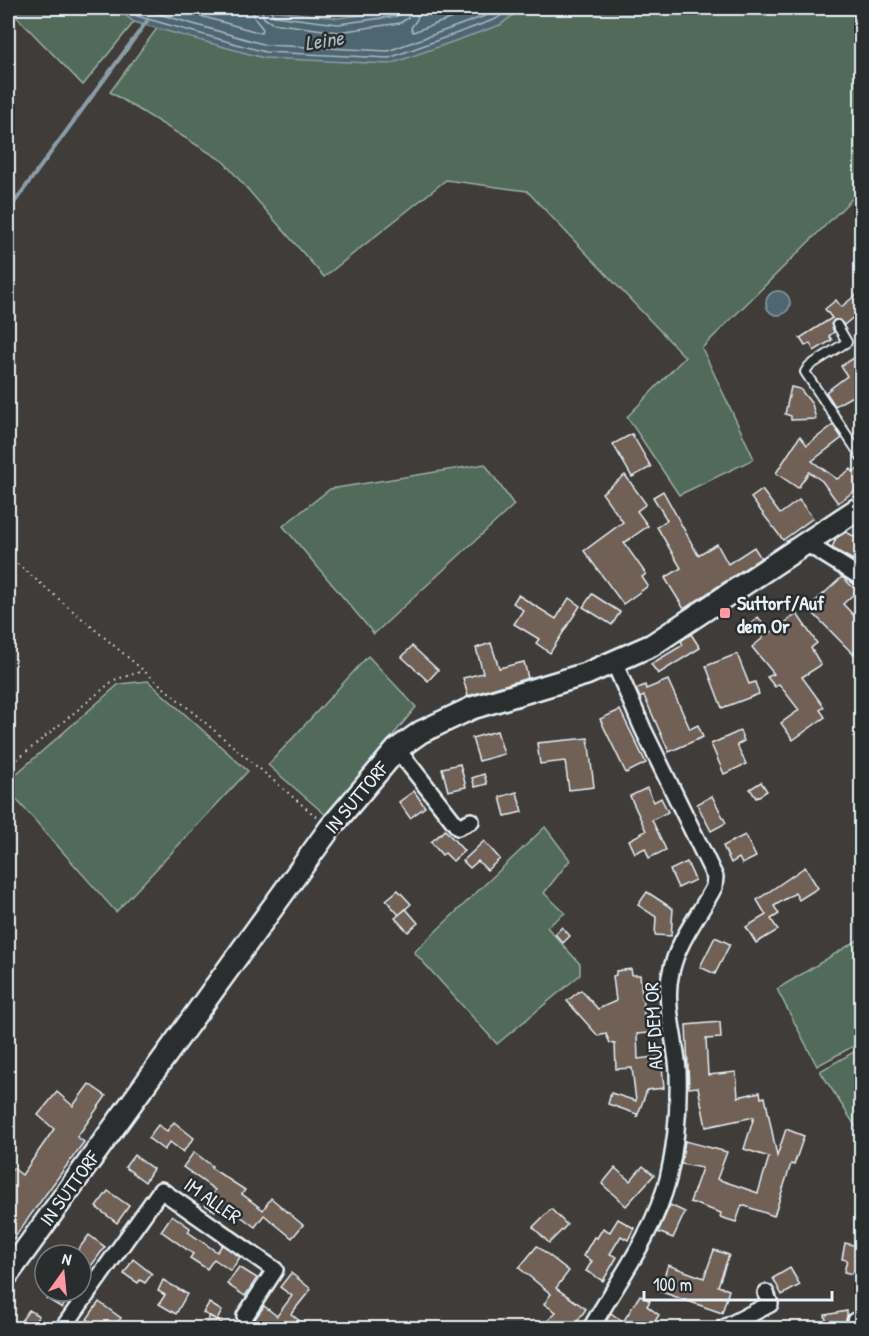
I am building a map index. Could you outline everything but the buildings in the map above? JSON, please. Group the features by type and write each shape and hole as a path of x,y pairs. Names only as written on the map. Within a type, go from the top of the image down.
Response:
{"main road":[{"name":"IN SUTTORF","path":"8,1274 330,828 397,749 421,732 471,708 586,674 681,628 861,506"}],"street":[{"path":"806,543 861,578"},
{"name":"AUF DEM OR","path":"591,1329 635,1255 658,1207 668,1179 675,1135 678,1072 669,1001 670,973 678,946 714,887 715,877 643,729 614,662"},
{"path":"397,749 458,827 471,821"},
{"name":"IM ALLER","path":"63,1329 161,1190 275,1270 245,1316"},
{"path":"724,1329 770,1304 766,1293"}],"lane":[{"path":"837,325 847,342 808,366 805,372 861,458"}],"path":[{"path":"8,556 330,828"},
{"path":"8,767 114,680 143,671"}],"green space":[{"path":"8,8 116,8 134,22 83,85"},
{"path":"522,8 861,8 861,190 702,348 754,459 679,495 627,417 685,357 527,191 446,180 324,277 223,161 110,92 158,27 264,58 500,25"},
{"path":"485,464 514,505 374,634 283,526 330,489"},
{"path":"368,656 416,707 327,816 268,765"},
{"path":"148,681 248,771 116,912 8,790 8,781 119,684"},
{"path":"545,827 570,860 544,893 565,913 547,927 580,964 580,975 497,1044 414,952"},
{"path":"861,938 861,1042 817,1066 777,989"},
{"path":"861,1048 861,1135 820,1071"}],"water":[{"name":"Leine","path":"116,8 252,8 338,18 413,8 522,8 500,25 390,64 264,58 134,22"},
{"path":"778,291 786,295 790,303 786,311 778,315 770,311 766,303 770,295"}],"waterway":[{"path":"8,211 147,21"}],"place":[{"name":"Suttorf/Auf dem Or","path":"725,613"}]}
